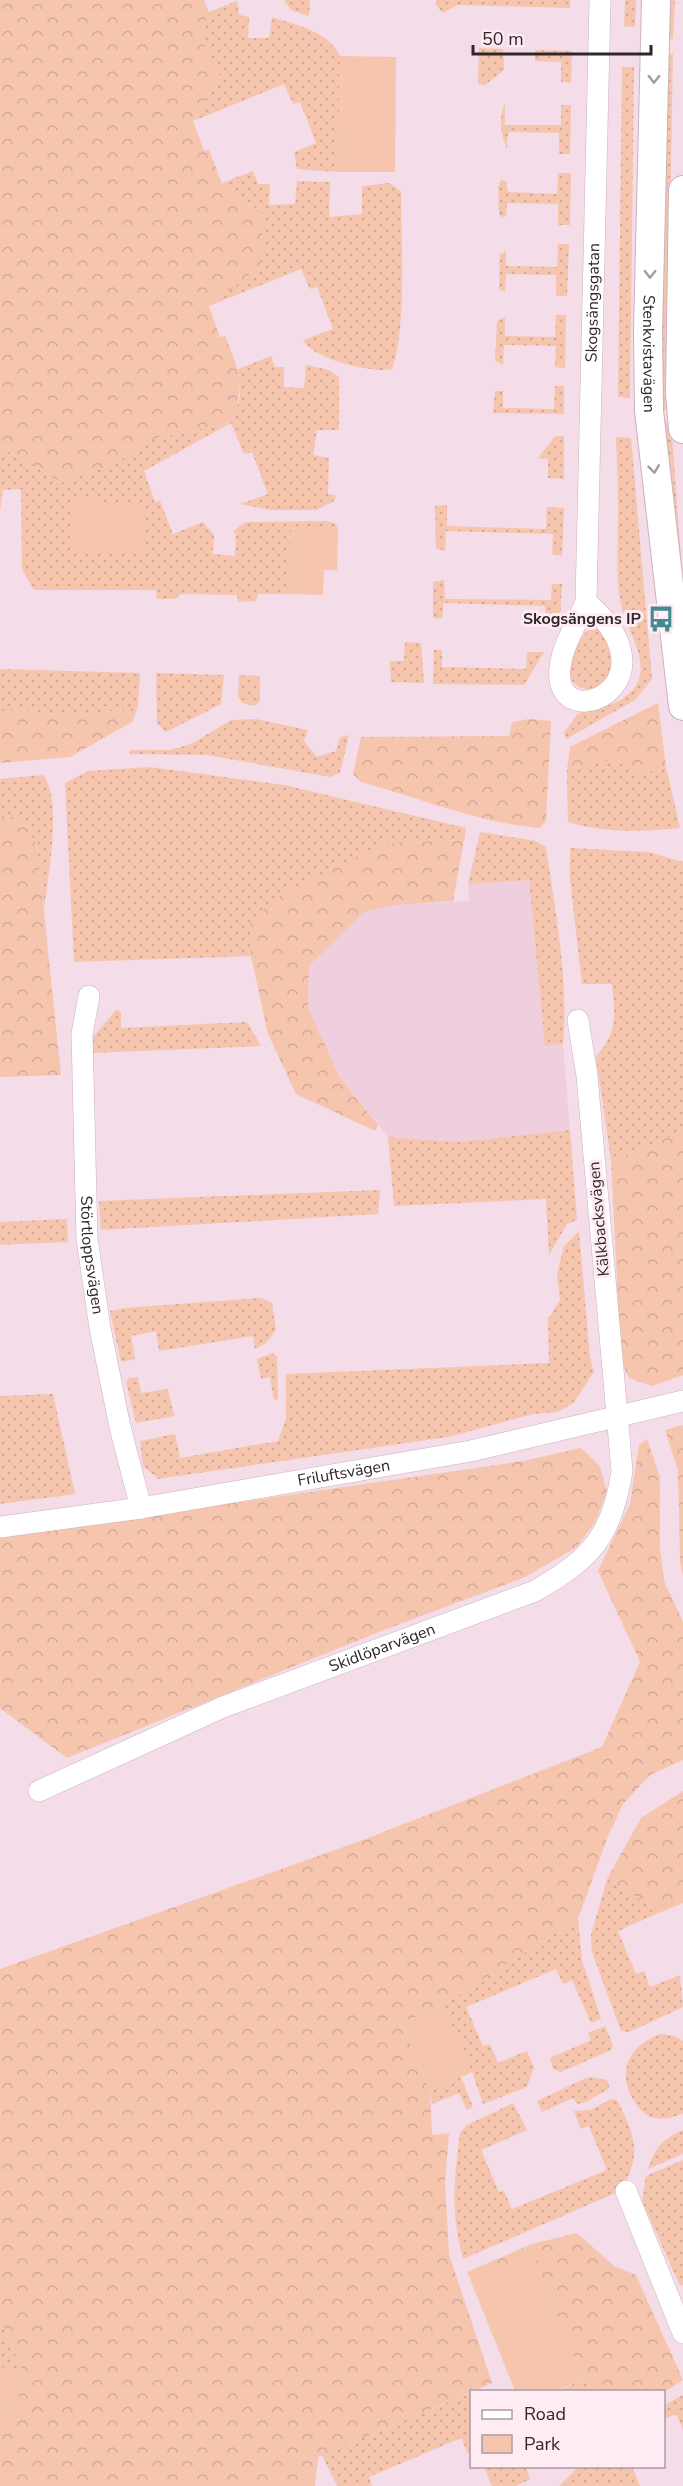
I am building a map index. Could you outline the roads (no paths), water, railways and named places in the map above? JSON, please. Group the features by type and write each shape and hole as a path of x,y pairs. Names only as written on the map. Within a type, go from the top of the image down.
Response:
{"main road":[{"name":"Stenkvistavägen","path":"656,0 648,330 649,411 683,706"},
{"name":"Stenkvistavägen","path":"683,190 680,394 683,429"}],"street":[{"name":"Skogsängsgatan","path":"586,602 600,0"},
{"name":"Störtloppsvägen","path":"89,996 82,1034 87,1239 100,1328 120,1427 141,1508"},
{"name":"Kälkbacksvägen","path":"578,1020 587,1076 615,1419"},
{"name":"Friluftsvägen","path":"0,1527 141,1508 471,1451 615,1419 683,1401"},
{"name":"Skidlöparvägen","path":"39,1791 223,1707 535,1591 568,1572 590,1552 607,1527 617,1501 622,1471 615,1419"},
{"path":"626,2192 683,2333"}],"place":[{"name":"Skogsängens IP","path":"661,619"}]}
